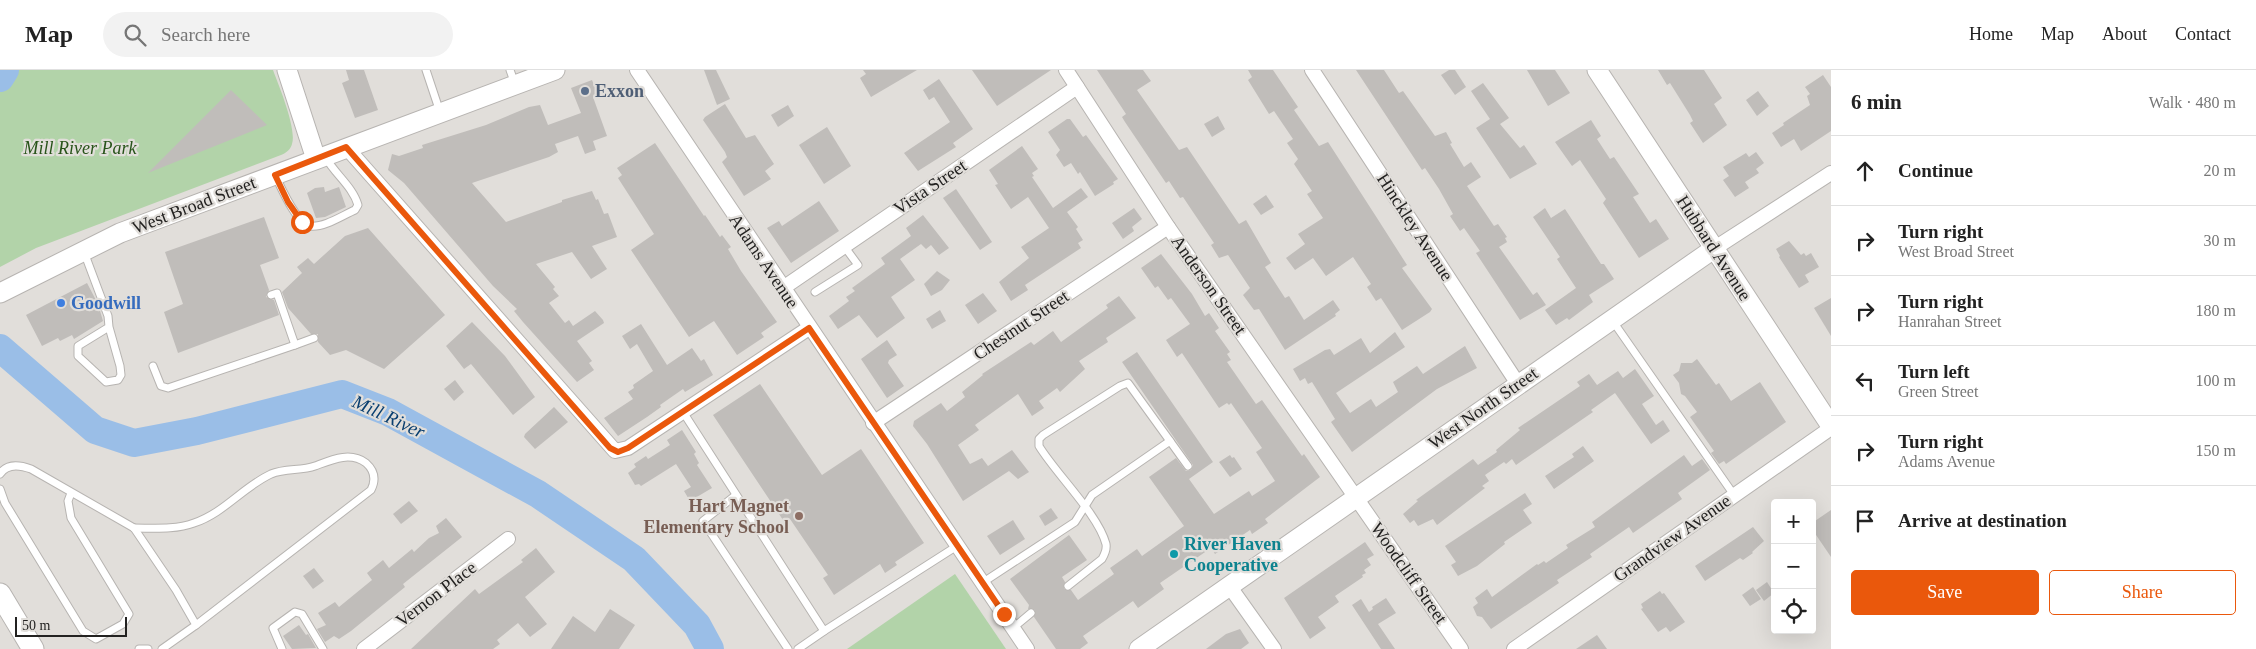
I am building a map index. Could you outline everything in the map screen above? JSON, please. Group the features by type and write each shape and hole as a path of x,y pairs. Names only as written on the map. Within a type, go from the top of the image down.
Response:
{"main road":[{"path":"0,594 33,649"}],"street":[{"path":"287,70 320,157"},
{"name":"West Broad Street","path":"4,291 120,233 440,112 513,77 555,70"},
{"name":"Adams Avenue","path":"637,70 1027,649"},
{"name":"Anderson Street","path":"1066,70 1168,226 1356,496"},
{"name":"Hinckley Avenue","path":"1312,70 1518,384"},
{"name":"Hubbard Avenue","path":"1597,70 1831,427"},
{"name":"Vista Street","path":"783,288 1077,88"},
{"path":"346,147 610,448 618,452 628,448 809,328"},
{"name":"West North Street","path":"1139,649 1230,587 1356,496 1715,248 1831,173"},
{"name":"Chestnut Street","path":"873,423 1168,226"},
{"name":"Grandview Avenue","path":"1514,649 1831,427"},
{"name":"Woodcliff Street","path":"1356,496 1461,649"},
{"name":"Vernon Place","path":"364,649 508,539"},
{"path":"1230,587 1274,649"}],"lane":[{"path":"426,70 440,112"},
{"path":"275,175 288,202 302,222 310,226 324,223 354,210 358,205 355,196 320,157"},
{"path":"816,292 858,265 844,246"},
{"path":"84,251 108,316 121,375 118,380 112,383 106,382 78,356 77,351 78,346 109,327"},
{"path":"271,295 277,293 294,345"},
{"path":"1612,320 1734,495"},
{"path":"153,366 161,386 168,388 314,338"},
{"path":"1068,586 1102,559 1106,553 1103,536 1085,507 1039,446 1039,439 1043,435 1120,386 1128,384 1188,466"},
{"path":"683,412 824,631"},
{"path":"982,583 1074,522 1092,495 1170,441"},
{"path":"134,528 164,528 193,524 218,511 255,482 288,468 312,467 336,458 349,457 367,464 374,474 375,483 371,490 162,649"},
{"path":"0,474 7,467 22,466 134,528 176,590 196,625"},
{"path":"0,489 5,503 83,630 96,639 123,624 129,614 71,518 68,500 71,493"},
{"path":"736,495 703,521 788,649"},
{"path":"798,649 957,546"},
{"path":"282,649 272,628 295,612 302,614 323,649"},
{"path":"1013,628 1031,613"},
{"path":"139,649 148,649"}],"green space":[{"name":"Mill River Park","path":"0,70 273,70 290,118 293,137 291,148 281,155 36,248 0,267"},
{"path":"955,574 1006,649 847,649"}],"building":[{"path":"346,70 364,70 378,110 355,118 342,83 349,80"},
{"path":"704,70 716,70 730,99 717,105"},
{"path":"863,70 917,70 871,97 860,78 866,74"},
{"path":"972,70 1051,70 997,106"},
{"path":"1097,70 1143,70 1151,81 1137,90 1179,150 1187,147 1239,224 1246,220 1271,263 1265,267 1285,298 1289,296 1304,320 1333,300 1340,310 1335,314 1336,316 1285,350 1259,309 1254,310 1243,295 1250,288 1228,255 1219,258 1211,245 1214,243 1183,197 1180,198 1169,181 1166,183 1125,122 1122,117 1126,114"},
{"path":"1248,70 1273,70 1298,107 1294,110 1319,146 1328,142 1407,265 1402,268 1432,309 1430,312 1402,330 1381,298 1376,301 1367,287 1371,284 1353,257 1326,276 1313,258 1295,270 1286,258 1305,244 1298,234 1323,218 1307,194 1312,191 1294,164 1298,159 1287,143 1293,139 1274,111 1269,114 1248,80 1252,77"},
{"path":"1356,70 1384,70 1399,93 1403,91 1435,136 1446,132 1452,143 1450,144 1464,167 1471,162 1481,177 1467,186 1494,226 1498,224 1507,237 1505,238 1507,242 1499,247 1533,295 1537,292 1546,305 1520,320 1476,253 1480,251 1464,228 1460,231 1450,216 1453,214 1439,189 1425,168 1422,170"},
{"path":"1449,70 1455,70 1466,87 1455,95 1441,75"},
{"path":"1527,70 1555,70 1570,93 1548,106"},
{"path":"1658,70 1704,70 1722,98 1714,104 1727,125 1703,143 1690,123 1693,121 1690,115 1670,83 1667,85"},
{"path":"1823,75 1831,87 1831,131 1801,151 1794,139 1781,147 1772,133 1784,125 1783,123 1810,105 1807,96 1810,94 1805,87"},
{"path":"939,79 973,129 953,143 956,147 918,171 904,153 950,122 934,97 929,100 923,90"},
{"path":"592,80 598,95 593,97 607,136 593,141 596,150 585,154 578,136 555,144 558,152 549,157 472,183 506,222 562,202 562,200 592,191 596,200 598,199 604,214 608,213 617,237 592,246 607,269 591,279 572,252 536,264 555,287 553,289 559,296 549,303 565,323 569,320 573,326 595,311 603,320 604,323 577,341 592,361 589,363 594,370 577,382 523,322 514,311 517,309 493,286 404,183 388,170 392,154 399,156 423,148 422,145 486,125 529,107 540,105 548,125 581,113 571,88"},
{"path":"1483,83 1509,118 1500,124 1520,148 1524,145 1537,164 1510,179 1476,128 1490,119 1471,91"},
{"path":"231,90 267,125 148,173"},
{"path":"1758,91 1769,106 1757,116 1746,100"},
{"path":"725,104 746,138 755,135 774,164 765,171 771,179 744,196 722,162 727,157 725,152 703,120"},
{"path":"788,105 794,116 778,127 771,115"},
{"path":"1218,116 1225,129 1212,137 1204,124"},
{"path":"1067,119 1070,119 1083,137 1086,135 1118,179 1113,182 1114,184 1095,196 1080,172 1078,174 1071,163 1064,167 1056,155 1060,150 1048,132"},
{"path":"1591,120 1601,136 1597,139 1610,159 1614,157 1639,194 1633,197 1650,223 1656,219 1669,239 1639,258 1603,203 1606,199 1580,160 1572,166 1555,142"},
{"path":"827,127 851,166 824,184 799,145"},
{"path":"655,143 704,216 720,237 722,235 731,247 728,249 741,271 777,322 761,333 764,337 737,355 714,321 689,337 631,250 654,234 618,178 622,175 617,168"},
{"path":"1022,146 1038,169 1032,173 1034,176 1032,177 1053,208 1081,188 1088,197 1067,212 1078,227 1076,229 1083,240 1078,243 1081,248 1025,285 1028,290 1011,301 999,282 1029,258 1021,247 1049,228 1028,197 1011,209 995,185 998,184 989,170"},
{"path":"1756,152 1764,163 1756,169 1759,173 1745,182 1749,188 1735,197 1723,180 1729,176 1723,167 1746,153 1749,157"},
{"path":"324,187 325,192 339,187 346,207 325,217 316,218 307,193 315,188"},
{"path":"956,189 992,242 980,250 943,198"},
{"path":"1266,195 1274,207 1261,215 1253,204"},
{"path":"819,201 839,231 791,263 767,228 779,221 782,226"},
{"path":"1134,208 1142,219 1132,227 1134,231 1123,239 1112,223"},
{"path":"1545,208 1551,218 1565,209 1601,264 1604,264 1614,279 1589,295 1593,302 1569,320 1567,318 1556,325 1545,310 1576,288 1557,259 1560,257 1533,217"},
{"path":"923,215 949,248 939,255 931,245 926,249 921,244 900,259 915,280 891,297 905,318 877,338 859,315 838,329 829,316 849,301 846,297 855,291 852,288 885,264 881,258 911,236 906,228"},
{"path":"264,217 279,258 260,265 269,290 266,297 274,300 279,315 178,353 164,312 183,304 165,252"},
{"path":"368,228 445,315 384,369 346,350 330,355 318,342 318,334 311,334 288,308 282,292 302,273 297,267 308,258 314,264 345,236"},
{"path":"1789,241 1801,255 1804,253 1806,256 1811,253 1819,267 1805,275 1809,282 1799,288 1776,249"},
{"path":"1161,254 1192,294 1205,316 1209,313 1219,328 1215,331 1230,352 1227,354 1231,360 1227,362 1256,404 1262,400 1302,456 1304,454 1320,477 1265,519 1268,523 1252,534 1250,530 1215,554 1211,548 1160,583 1164,589 1138,608 1133,601 1083,636 1088,643 1080,649 1056,649 1034,617 1035,610 1028,609 1029,605 1010,579 1069,535 1087,560 1062,577 1065,582 1064,589 1071,590 1078,600 1114,574 1110,568 1137,549 1142,556 1184,526 1149,477 1176,458 1186,471 1191,470 1193,465 1122,362 1137,352 1213,462 1189,479 1214,514 1249,491 1252,496 1275,481 1256,452 1262,448 1231,403 1229,405 1227,403 1219,408 1182,353 1177,357 1166,340 1190,324 1171,298 1168,300 1158,286 1155,288 1141,268"},
{"path":"937,271 950,280 942,290 931,296 924,284"},
{"path":"87,283 98,304 103,321 74,339 72,335 60,341 58,338 42,346 26,315"},
{"path":"983,293 997,311 978,324 965,305"},
{"path":"1119,296 1136,318 1106,338 1108,342 1079,361 1085,369 1060,392 1057,388 1039,401 1044,408 1032,416 1018,394 975,425 979,430 958,445 970,464 982,458 988,466 1012,450 1029,472 1018,479 1009,471 963,501 927,444 913,426 914,421 941,403 947,411 965,397 962,392 982,374 1031,342 1034,345 1053,331 1061,342 1108,308 1106,305"},
{"path":"1831,298 1831,336 1814,308"},
{"path":"940,310 946,321 932,329 926,319"},
{"path":"472,322 505,356 535,397 513,415 471,364 464,369 446,346"},
{"path":"641,324 667,365 692,348 701,361 704,359 713,375 685,392 683,389 660,405 661,407 618,436 604,418 633,399 628,392 634,388 633,385 653,371 637,344 630,349 622,336"},
{"path":"1395,332 1405,347 1336,393 1350,413 1371,399 1376,407 1398,392 1393,382 1417,366 1423,374 1465,346 1477,368 1437,389 1352,452 1331,422 1335,419 1312,382 1308,384 1305,378 1300,381 1293,369 1325,350 1330,349 1334,355 1361,338 1370,353"},
{"path":"887,340 897,355 889,360 888,363 904,386 887,398 861,359"},
{"path":"1697,359 1716,385 1719,383 1731,401 1760,382 1786,422 1726,464 1724,461 1719,464 1711,453 1714,451 1690,417 1697,412 1685,396 1681,394 1679,383 1673,375 1679,371 1681,363 1692,363"},
{"path":"1635,369 1654,396 1642,404 1656,425 1663,420 1670,431 1651,444 1615,393 1591,410 1593,412 1516,465 1512,459 1485,475 1489,481 1482,486 1485,488 1437,525 1433,519 1418,526 1414,520 1410,523 1403,514 1418,501 1416,500 1473,459 1478,465 1497,452 1496,450 1520,430 1518,428 1580,386 1577,382 1589,374 1597,385 1618,371 1623,378"},
{"path":"455,380 464,392 454,401 444,389"},
{"path":"760,384 822,475 861,449 924,543 895,562 897,565 885,573 880,564 834,595 823,578 828,575 790,519 785,523 713,415"},
{"path":"554,407 568,422 535,449 524,437 525,434"},
{"path":"682,430 696,452 694,454 699,463 697,465 712,488 690,501 684,491 691,487 676,464 641,486 639,484 635,485 628,473 636,467 634,464 646,456 648,459 670,445 667,440"},
{"path":"1583,446 1594,461 1554,489 1545,476 1574,457 1572,454"},
{"path":"1230,455 1232,458 1234,457 1242,469 1230,477 1219,462"},
{"path":"1684,455 1692,466 1702,459 1710,470 1678,493 1682,499 1633,533 1629,527 1590,554 1592,557 1557,580 1559,583 1491,629 1482,617 1477,616 1473,607 1478,603 1475,598 1487,589 1492,597 1537,564 1544,561 1546,563 1568,548 1566,545 1595,527 1592,522"},
{"path":"1525,493 1532,504 1523,510 1532,523 1504,542 1505,544 1477,566 1458,576 1451,565 1456,562 1445,546"},
{"path":"409,501 418,511 401,524 393,514"},
{"path":"1051,508 1058,518 1045,526 1039,516"},
{"path":"1831,510 1831,557 1816,535 1816,520"},
{"path":"446,518 462,537 403,584 405,587 351,631 339,639 334,636 325,642 317,629 326,625 318,613 335,602 339,607 372,580 367,573 383,560 389,568 412,549 414,552 429,538 439,533 436,526"},
{"path":"1013,520 1025,539 1000,555 987,536"},
{"path":"1753,527 1764,541 1753,553 1743,560 1740,558 1705,581 1695,566"},
{"path":"1365,542 1374,555 1367,559 1371,565 1364,570 1366,573 1362,575 1363,577 1335,596 1339,602 1318,617 1326,628 1310,639 1284,598"},
{"path":"536,548 555,572 525,597 547,624 530,637 518,623 497,640 500,644 493,649 411,649 475,589 479,594 523,562 521,560"},
{"path":"314,568 324,581 313,589 303,576"},
{"path":"1767,582 1771,588 1771,595 1764,601 1756,590"},
{"path":"1753,587 1761,599 1750,606 1742,595"},
{"path":"1660,591 1662,594 1664,593 1685,622 1670,632 1666,627 1658,632 1641,609 1643,608 1641,604"},
{"path":"1386,598 1396,613 1378,624 1395,649 1381,649 1352,605 1361,599 1369,612 1373,609 1372,607"},
{"path":"610,609 635,625 619,649 551,649 573,616 595,632"},
{"path":"299,625 306,635 308,634 316,648 292,649 283,636"},
{"path":"1240,629 1249,643 1241,649 1206,649 1226,634"},
{"path":"1597,635 1607,649 1576,649"}],"waterway":[{"name":"Mill River","path":"0,78 5,70"},
{"name":"Mill River","path":"0,348 95,430 134,443 197,431 342,394 388,412 538,494 634,559 697,625 710,649"}],"place":[{"name":"Exxon","path":"585,91"},
{"name":"Goodwill","path":"61,303"},
{"name":"Hart Magnet Elementary School","path":"799,516"},
{"name":"River Haven Cooperative","path":"1174,554"}],"route":[{"path":"302,222 288,202 275,175 346,147 610,448 618,452 625,450 809,328 1004,614"}]}
